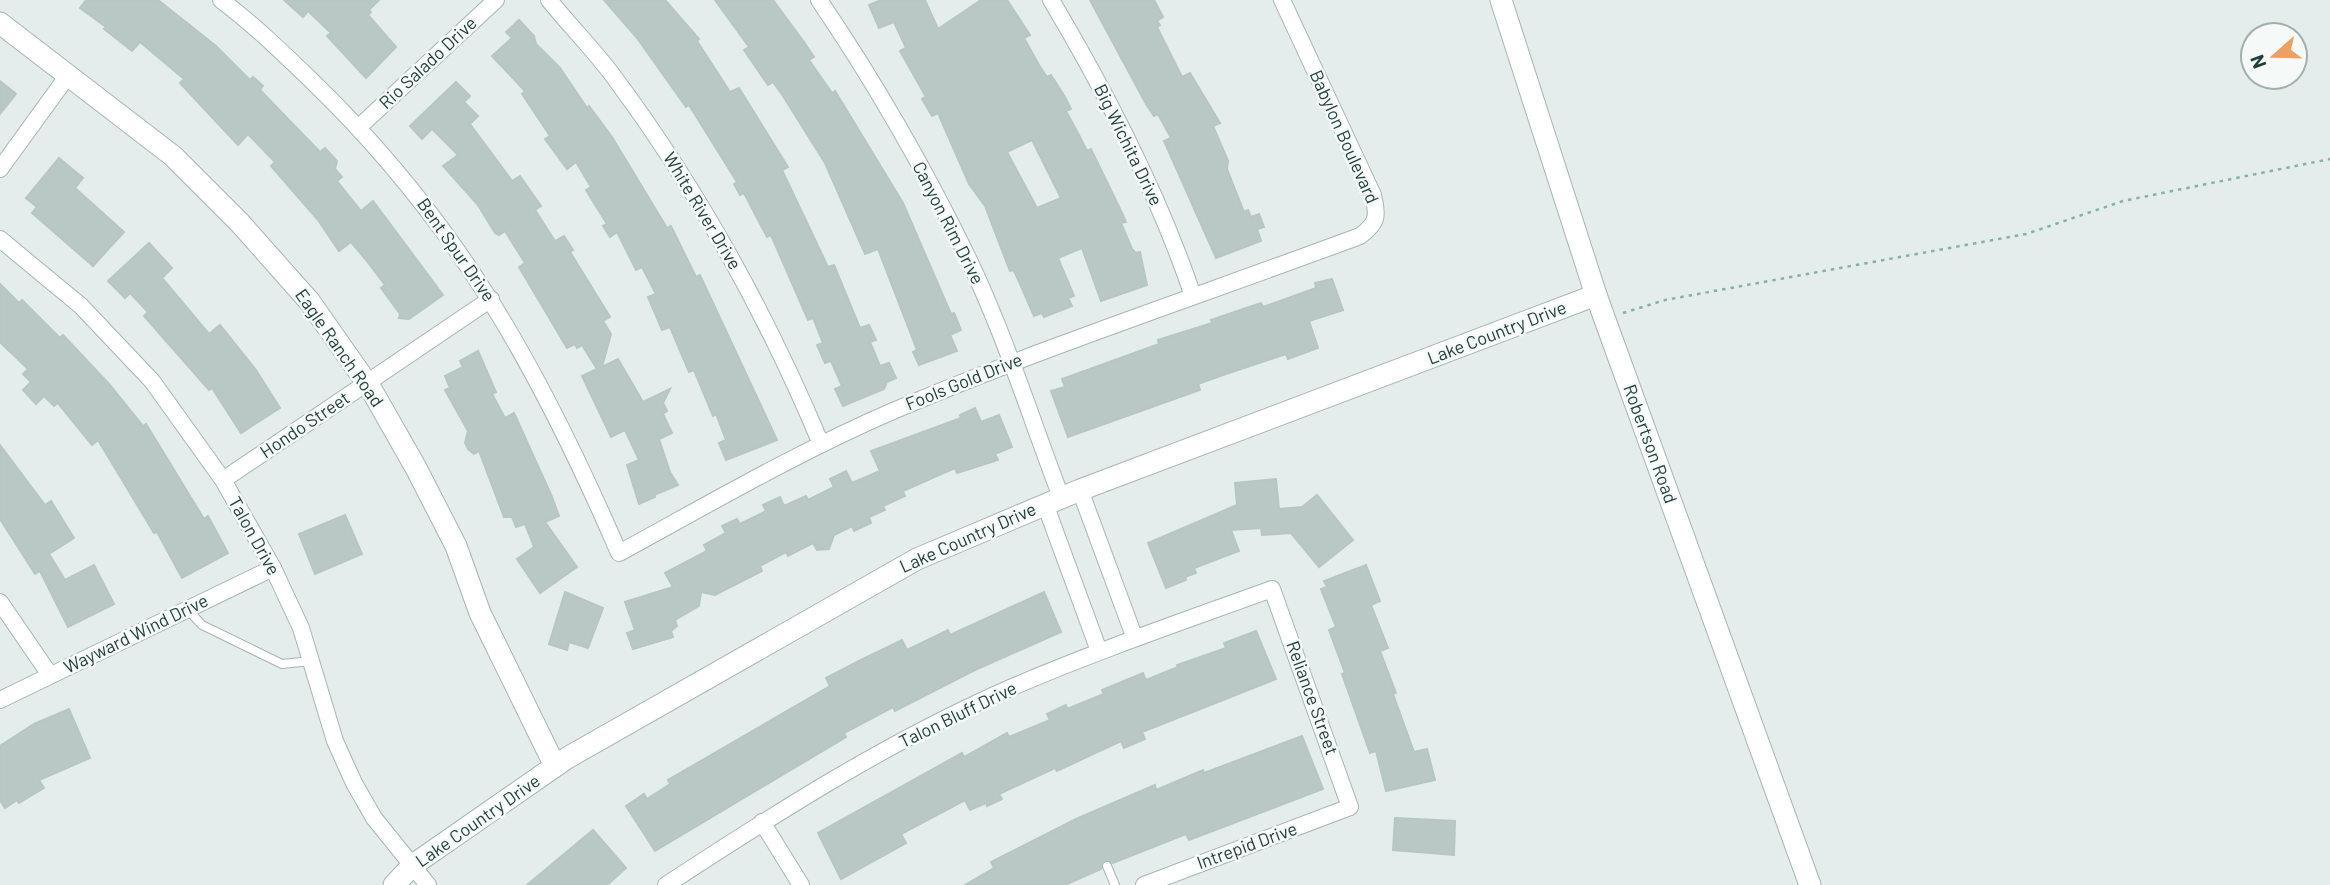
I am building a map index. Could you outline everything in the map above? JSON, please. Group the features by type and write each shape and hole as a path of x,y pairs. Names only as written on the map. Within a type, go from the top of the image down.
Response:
{"street":[{"name":"Bent Spur Drive","path":"221,0 283,53 359,127 416,192 491,299 532,368 619,553"},
{"name":"Rio Salado Drive","path":"359,127 496,0"},
{"name":"White River Drive","path":"549,0 613,75 686,180 726,247 783,354 821,444"},
{"name":"Canyon Rim Drive","path":"819,0 893,116 967,255 1012,362 1062,497"},
{"name":"Big Wichita Drive","path":"1051,0 1082,52 1140,165 1193,296"},
{"name":"Babylon Boulevard","path":"1282,0 1373,195 1377,215 1374,226 1360,236 1326,249"},
{"name":"Robertson Road","path":"1501,0 1604,319 1810,885"},
{"name":"Eagle Ranch Road","path":"0,23 173,156 240,223 310,302 367,384 416,468 456,546 480,613 555,766"},
{"path":"0,169 69,74"},
{"name":"Talon Drive","path":"0,239 81,306 152,381 223,480 273,568 301,628 335,741 354,783 374,818 428,885"},
{"name":"Fools Gold Drive","path":"619,553 821,444 1012,362 1326,249"},
{"name":"Lake Country Drive","path":"394,885 413,865 555,766 917,559 1062,497 1596,295"},
{"name":"Hondo Street","path":"223,480 491,299"},
{"path":"1062,497 1134,636"},
{"path":"1062,497 1099,651"},
{"name":"Wayward Wind Drive","path":"0,700 273,568"},
{"name":"Talon Bluff Drive","path":"666,885 762,822 880,753 1007,690 1134,636 1272,589"},
{"name":"Reliance Street","path":"1272,589 1350,807"},
{"path":"0,602 50,675"},
{"name":"Intrepid Drive","path":"1144,885 1350,807"},
{"path":"762,822 801,885"}],"lane":[{"path":"187,609 202,625 282,664 311,661"},
{"path":"1107,866 1115,885"}],"path":[{"path":"1604,319 1665,300 2026,234 2123,201 2330,159"}],"building":[{"path":"86,0 158,0 216,46 250,80 253,77 263,86 260,90 320,152 325,148 337,161 335,169 342,177 337,181 361,211 373,201 443,295 409,319 399,318 400,314 381,288 385,285 366,260 351,242 339,251 318,220 271,166 275,162 248,134 238,145 180,83 184,79 140,42 132,51 104,29 106,27 80,8"},
{"path":"284,0 379,0 369,10 371,12 368,15 396,47 366,78 327,36 331,33 308,11 303,17"},
{"path":"604,0 665,0 699,39 697,41 730,92 739,88 788,167 782,170 828,267 834,265 860,328 869,325 876,340 870,342 880,366 889,363 896,378 887,382 884,389 843,406 835,389 842,386 831,361 825,363 817,345 823,343 813,318 808,320 771,235 767,237 744,193 740,195 734,184 737,182 689,105 686,107 637,38"},
{"path":"715,0 773,0 804,42 814,57 809,60 832,93 835,91 903,203 951,314 954,313 961,330 950,335 957,351 919,365 913,352 917,350 878,249 865,254 825,163 773,82 768,85 744,50 749,47"},
{"path":"881,0 925,0 938,29 981,0 1007,0 1030,35 1024,38 1039,65 1047,77 1051,75 1065,97 1071,109 1066,111 1087,151 1091,149 1126,222 1121,223 1132,249 1136,253 1140,252 1147,285 1101,301 1082,248 1058,258 1074,296 1068,298 1072,306 1044,317 1042,313 1034,316 1016,275 1013,270 1010,271 985,206 969,184 938,113 932,116 922,99 926,97 900,51 906,48 894,22 879,28 869,5","holes":["1032,140 1061,198 1037,208 1007,152"]},
{"path":"1090,0 1154,0 1163,17 1157,21 1160,25 1157,27 1182,77 1190,73 1220,123 1213,126 1228,161 1227,169 1244,212 1248,210 1251,217 1259,214 1264,227 1257,229 1261,241 1216,258 1164,141 1171,138 1158,114 1154,116 1146,104"},
{"path":"519,20 534,36 536,44 560,68 587,108 589,106 612,137 667,228 671,226 696,277 700,275 777,440 726,460 719,443 726,440 716,414 713,416 694,370 689,372 670,327 662,330 648,297 656,294 642,267 636,270 617,232 610,237 603,226 607,224 586,190 591,187 576,162 567,169 545,139 550,136 522,94 525,91 492,56 512,38 506,32"},
{"path":"0,81 16,94 0,114"},
{"path":"456,82 470,96 464,102 478,116 470,124 512,181 520,176 541,206 535,210 555,241 564,236 573,250 570,252 610,317 603,321 611,334 602,367 618,359 643,402 670,389 663,403 667,411 663,414 672,433 659,439 670,472 678,485 654,495 655,497 639,504 627,465 639,460 625,430 611,437 582,376 597,369 582,345 577,348 575,344 567,348 519,267 525,263 505,231 499,235 495,233 478,205 443,166 458,155 432,129 422,139 410,126"},
{"path":"59,158 83,178 75,188 124,232 93,266 32,213 37,207 26,198"},
{"path":"149,243 172,268 162,278 209,334 220,325 256,370 280,408 241,433 212,388 209,390 144,316 148,312 130,293 125,298 108,281"},
{"path":"1332,279 1343,310 1309,321 1318,348 1288,359 1286,354 1223,375 1198,384 1200,390 1068,437 1051,391 1065,387 1062,379 1159,344 1158,340 1212,323 1211,320 1261,303 1263,307 1316,288 1315,283"},
{"path":"0,284 19,303 22,300 60,338 63,335 109,384 143,426 146,424 204,519 208,516 228,553 182,578 157,532 154,533 98,440 92,445 58,403 54,406 44,396 36,404 23,390 31,382 23,374 28,369 0,342"},
{"path":"478,351 496,392 492,394 505,418 514,413 552,497 559,516 545,522 577,567 540,593 517,559 534,547 525,524 516,527 512,517 504,517 479,451 474,454 468,449 465,443 468,431 445,390 450,388 445,376 463,367 460,361"},
{"path":"975,408 981,422 999,415 1012,447 995,454 998,460 957,473 955,468 903,491 905,496 883,506 885,510 869,517 871,523 854,531 852,526 834,535 829,549 817,550 813,543 788,556 786,552 760,566 762,571 715,595 701,592 699,606 675,620 677,626 671,631 673,637 633,649 627,633 635,630 625,602 673,587 665,573 707,551 704,545 726,533 722,526 737,519 740,524 766,511 763,505 780,497 784,506 806,496 808,500 834,487 830,479 846,471 852,483 880,471 871,451 961,418 960,415"},
{"path":"0,445 45,505 51,501 74,538 49,554 65,580 94,565 114,604 68,627 40,571 35,574 0,519"},
{"path":"1276,479 1279,509 1302,507 1317,495 1353,540 1319,567 1291,533 1262,535 1261,528 1231,530 1239,551 1194,568 1196,573 1166,588 1148,543 1237,505 1235,483"},
{"path":"345,515 362,554 315,574 299,534"},
{"path":"1366,565 1380,601 1371,605 1388,648 1380,651 1396,693 1393,694 1414,752 1427,749 1435,780 1386,791 1376,751 1370,753 1342,674 1345,673 1329,630 1336,627 1321,589 1327,587 1324,581"},
{"path":"565,592 603,608 588,648 569,642 567,650 549,644"},
{"path":"1044,592 1061,632 975,670 895,711 893,707 844,733 846,737 655,851 626,806 644,794 647,799 670,784 668,780 830,686 826,678 863,659 902,640 907,650 948,630 950,635"},
{"path":"1256,631 1276,679 1142,732 1145,739 1124,748 1121,741 1057,771 1055,768 999,794 1002,799 987,806 986,803 970,810 965,800 901,834 906,843 841,879 818,833 962,753 964,757 1007,733 1009,737 1050,720 1047,714 1066,705 1067,709 1104,694 1102,690 1143,673 1146,680 1178,667 1177,665 1226,648 1224,643"},
{"path":"69,709 90,758 39,780 44,788 5,808 0,800 0,746 34,724"},
{"path":"1302,736 1323,789 1189,840 1186,834 1113,863 1105,860 1101,869 1065,885 965,885 994,868 991,862 1076,819 1155,785 1156,790 1203,770 1204,773"},
{"path":"1395,818 1455,821 1454,855 1393,850"},
{"path":"593,830 626,868 607,885 527,885"}]}
